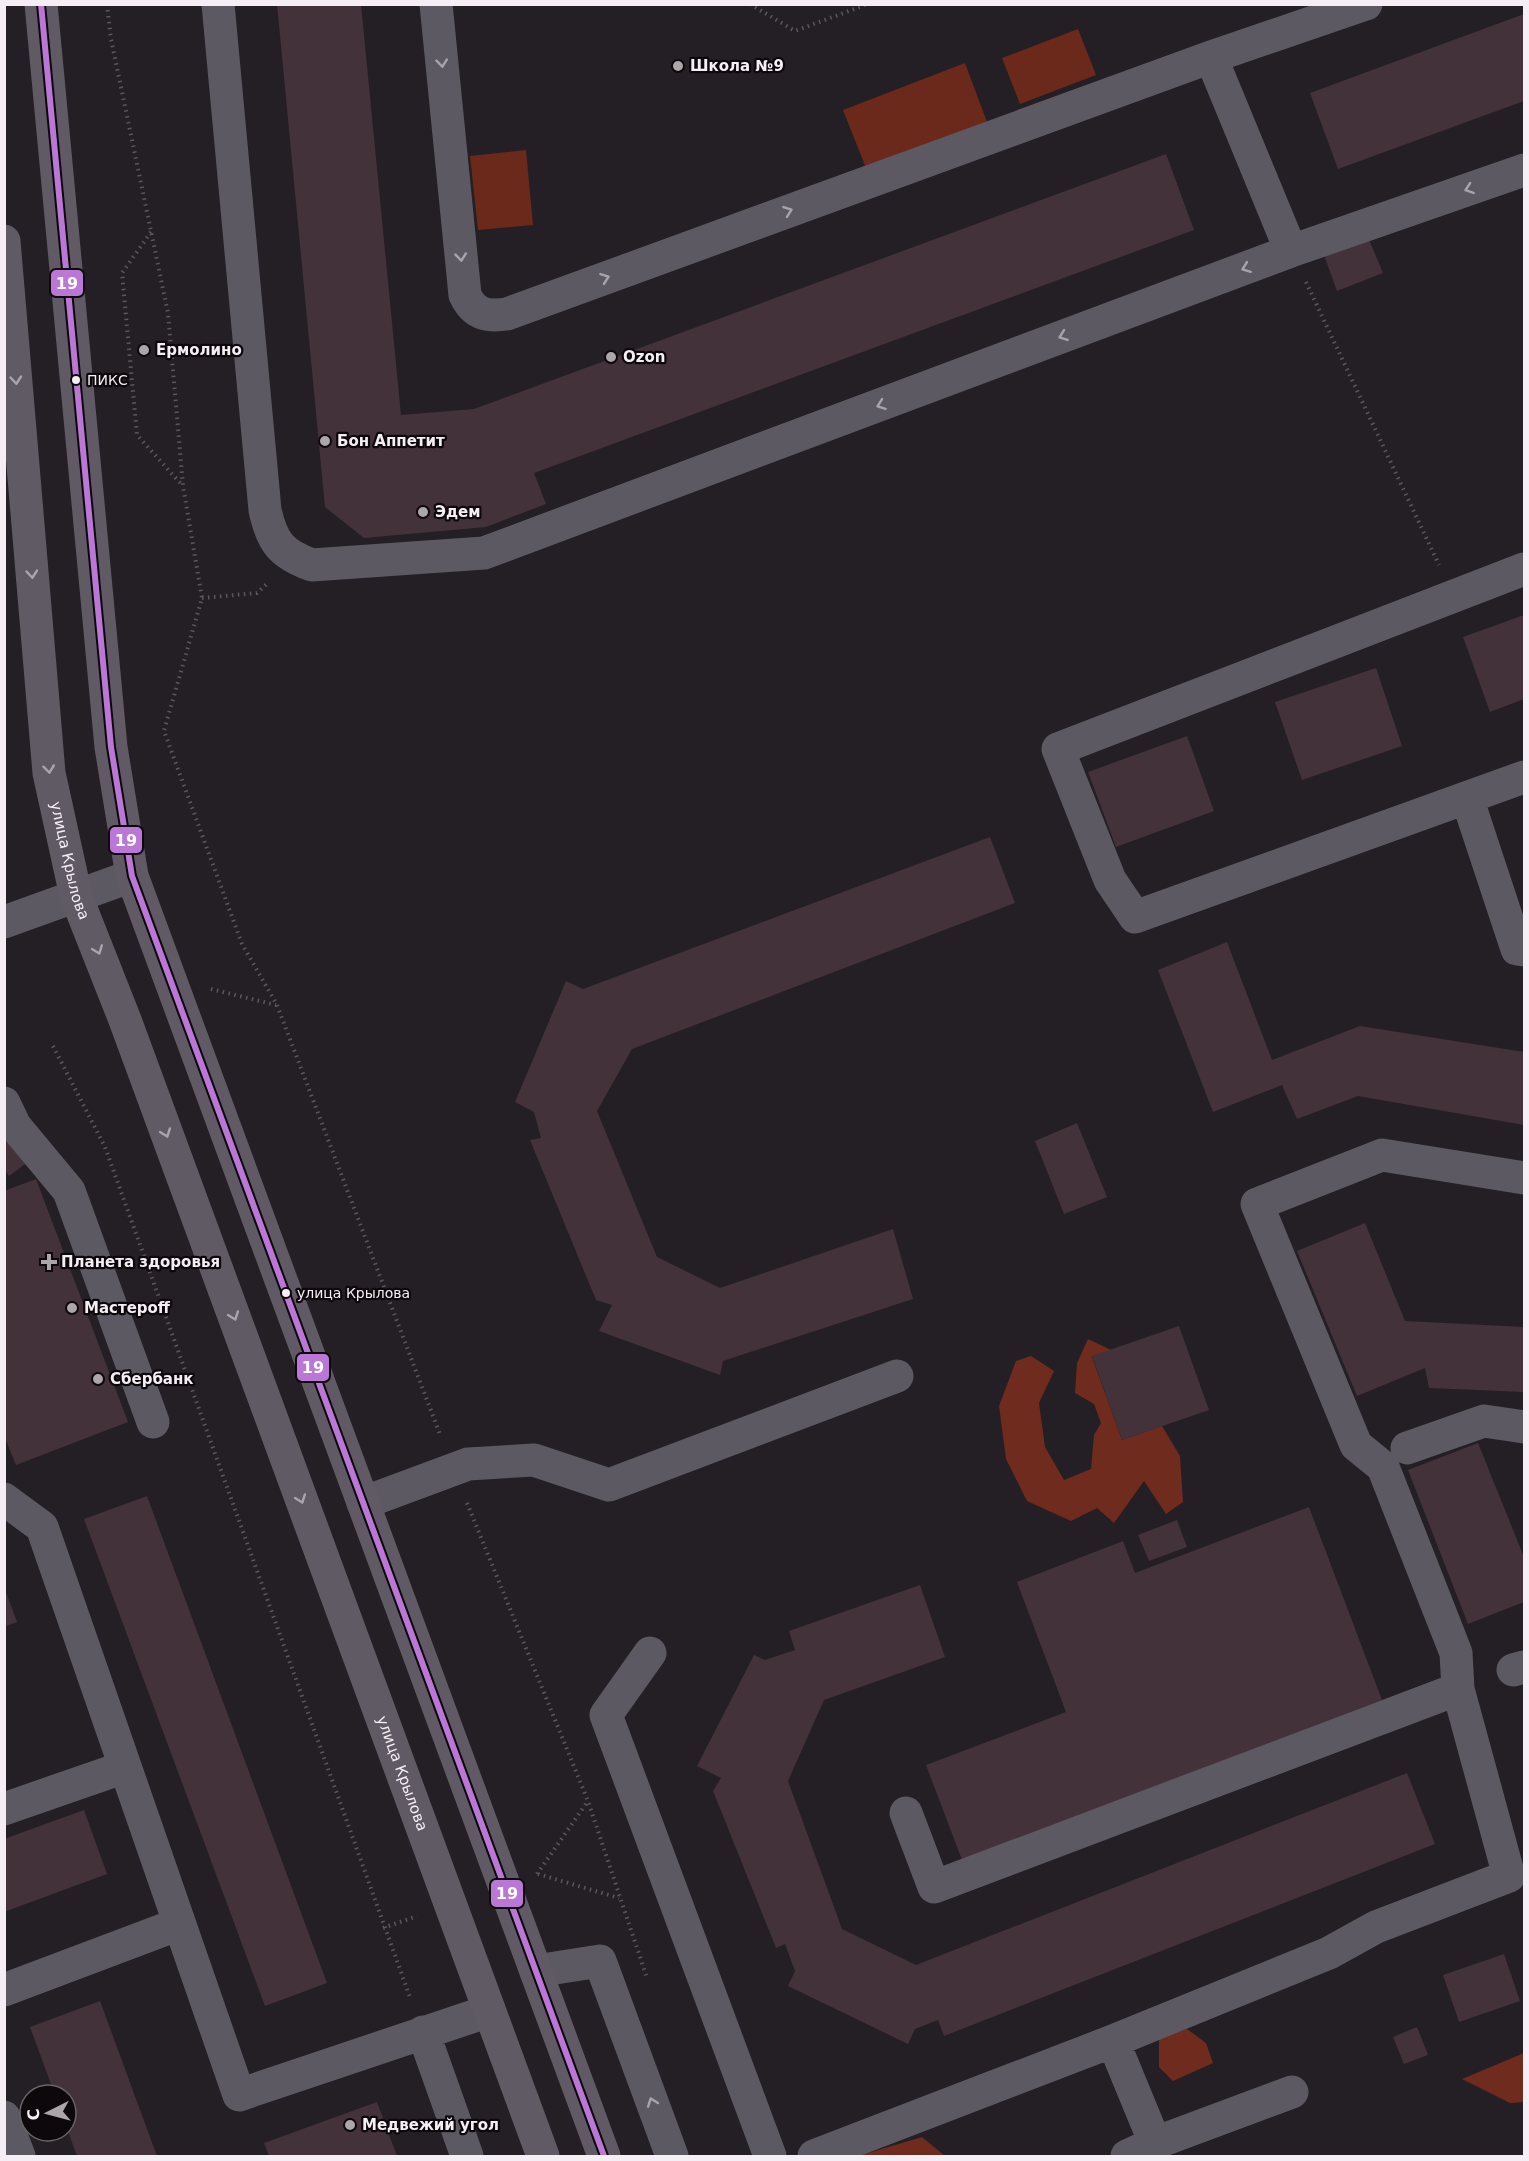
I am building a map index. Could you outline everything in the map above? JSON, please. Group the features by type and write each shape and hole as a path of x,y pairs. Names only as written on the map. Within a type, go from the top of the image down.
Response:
{"main road":[{"path":"41,4 111,747 132,876 604,2157"},
{"name":"улица Крылова","path":"4,241 49,773 76,896 125,1020 543,2157"}],"street":[{"path":"218,4 265,510 269,532 280,547 295,559 312,565 484,553 1291,251 1524,170"},
{"path":"436,4 465,295 475,310 491,316 507,314 1211,57 1366,4"},
{"path":"1211,57 1291,251"},
{"path":"1524,569 1058,749 1110,880 1135,917 1524,777"},
{"path":"1467,798 1517,949 1524,950"},
{"path":"4,922 132,876"},
{"path":"4,1103 15,1126 69,1191 153,1422"},
{"path":"814,2157 1113,2041 1329,1953 1376,1927 1509,1876 1458,1689 1456,1653 1383,1467 1356,1445 1257,1204 1382,1155 1524,1178"},
{"path":"363,1503 468,1464 534,1460 609,1485 897,1376"},
{"path":"1407,1448 1484,1421 1524,1427"},
{"path":"4,1499 42,1527 239,2095 489,2010"},
{"path":"650,1653 606,1715 770,2157"},
{"path":"906,1813 934,1887 1458,1689"},
{"path":"4,1809 125,1767"},
{"path":"4,1990 179,1924"},
{"path":"536,1971 600,1961 672,2157"},
{"path":"423,2032 467,2157"},
{"path":"1113,2041 1141,2150 1292,2092"},
{"path":"4,2117 19,2157"}],"path":[{"path":"107,4 111,39 168,313 183,486 202,598 164,731"},
{"path":"750,4 795,31 868,4"},
{"path":"151,232 122,273 137,435 183,486"},
{"path":"1291,251 1454,596"},
{"path":"202,598 257,593"},
{"path":"207,988 277,1005"},
{"path":"53,1046 105,1147 423,2032"},
{"path":"588,1801 537,1873 619,1898"}],"shaded area":[{"path":"1078,29 1096,75 1020,104 1002,58"},
{"path":"965,63 987,122 866,168 843,110"},
{"path":"526,150 533,225 478,230 470,156"},
{"path":"1088,1339 1111,1350 1092,1357 1122,1440 1162,1426 1180,1456 1183,1502 1166,1514 1144,1481 1114,1523 1097,1508 1071,1521 1027,1501 1006,1459 999,1406 1016,1361 1031,1356 1054,1371 1039,1403 1045,1447 1064,1480 1091,1469 1094,1435 1101,1423 1094,1404 1075,1393 1077,1363"},
{"path":"1187,2029 1206,2043 1213,2063 1173,2081 1159,2067 1159,2037"},
{"path":"1524,2053 1524,2102 1510,2103 1462,2079"},
{"path":"922,2137 945,2156 858,2156"}],"building":[{"path":"277,4 361,4 401,415 474,409 1166,154 1194,230 534,473 546,504 486,527 364,538 325,507"},
{"path":"1524,14 1524,101 1338,169 1310,93"},
{"path":"1368,237 1383,273 1337,291 1324,255"},
{"path":"1524,615 1524,699 1490,712 1463,637"},
{"path":"1376,668 1402,746 1302,780 1275,702"},
{"path":"1187,736 1214,811 1116,847 1088,772"},
{"path":"990,837 1015,903 632,1049 597,1111 657,1257 720,1288 893,1229 913,1299 723,1361 720,1375 599,1331 612,1305 596,1300 530,1140 541,1138 534,1112 515,1102 566,981 583,989"},
{"path":"1227,942 1272,1060 1360,1026 1524,1052 1524,1125 1358,1096 1297,1119 1282,1085 1213,1112 1158,970"},
{"path":"1077,1123 1107,1197 1064,1214 1035,1141"},
{"path":"4,1129 28,1162 9,1176 4,1169"},
{"path":"36,1179 128,1422 16,1465 4,1436 4,1191"},
{"path":"1365,1223 1405,1321 1524,1327 1524,1392 1429,1388 1425,1368 1357,1396 1297,1251"},
{"path":"1179,1326 1209,1410 1122,1440 1092,1356"},
{"path":"1478,1443 1524,1557 1524,1602 1468,1624 1408,1470"},
{"path":"147,1496 327,1983 265,2006 84,1519"},
{"path":"1309,1507 1382,1700 962,1860 926,1765 1066,1712 1017,1582 1123,1541 1135,1573"},
{"path":"1177,1520 1187,1547 1149,1561 1138,1535"},
{"path":"920,1585 945,1657 824,1700 788,1781 842,1929 916,1965 1407,1773 1435,1844 944,2036 938,2020 915,2029 908,2044 788,1986 795,1971 785,1944 776,1948 713,1791 721,1778 697,1766 754,1655 765,1660 795,1650 789,1631"},
{"path":"4,1587 17,1622 4,1627"},
{"path":"84,1810 107,1874 4,1912 4,1839"},
{"path":"1504,1954 1520,2001 1459,2022 1443,1975"},
{"path":"100,2001 157,2156 77,2156 72,2143 78,2143 78,2083 51,2083 30,2027"},
{"path":"1417,2027 1428,2055 1404,2064 1393,2037"},
{"name":"Медвежий угол","path":"377,2102 397,2156 269,2156 264,2143"}],"transit line":[{"name":"19","path":"41,4 111,747 132,876 604,2156"}],"place":[{"name":"Школа №9","path":"678,66"},
{"name":"Ермолино","path":"144,350"},
{"name":"Ozon","path":"611,357"},
{"name":"ПИКС","path":"76,380"},
{"name":"Бон Аппетит","path":"325,441"},
{"name":"Эдем","path":"423,512"},
{"name":"Планета здоровья","path":"49,1262"},
{"name":"улица Крылова","path":"286,1293"},
{"name":"Мастерoff","path":"72,1308"},
{"name":"Сбербанк","path":"98,1379"},
{"name":"Медвежий угол","path":"350,2125"}]}
